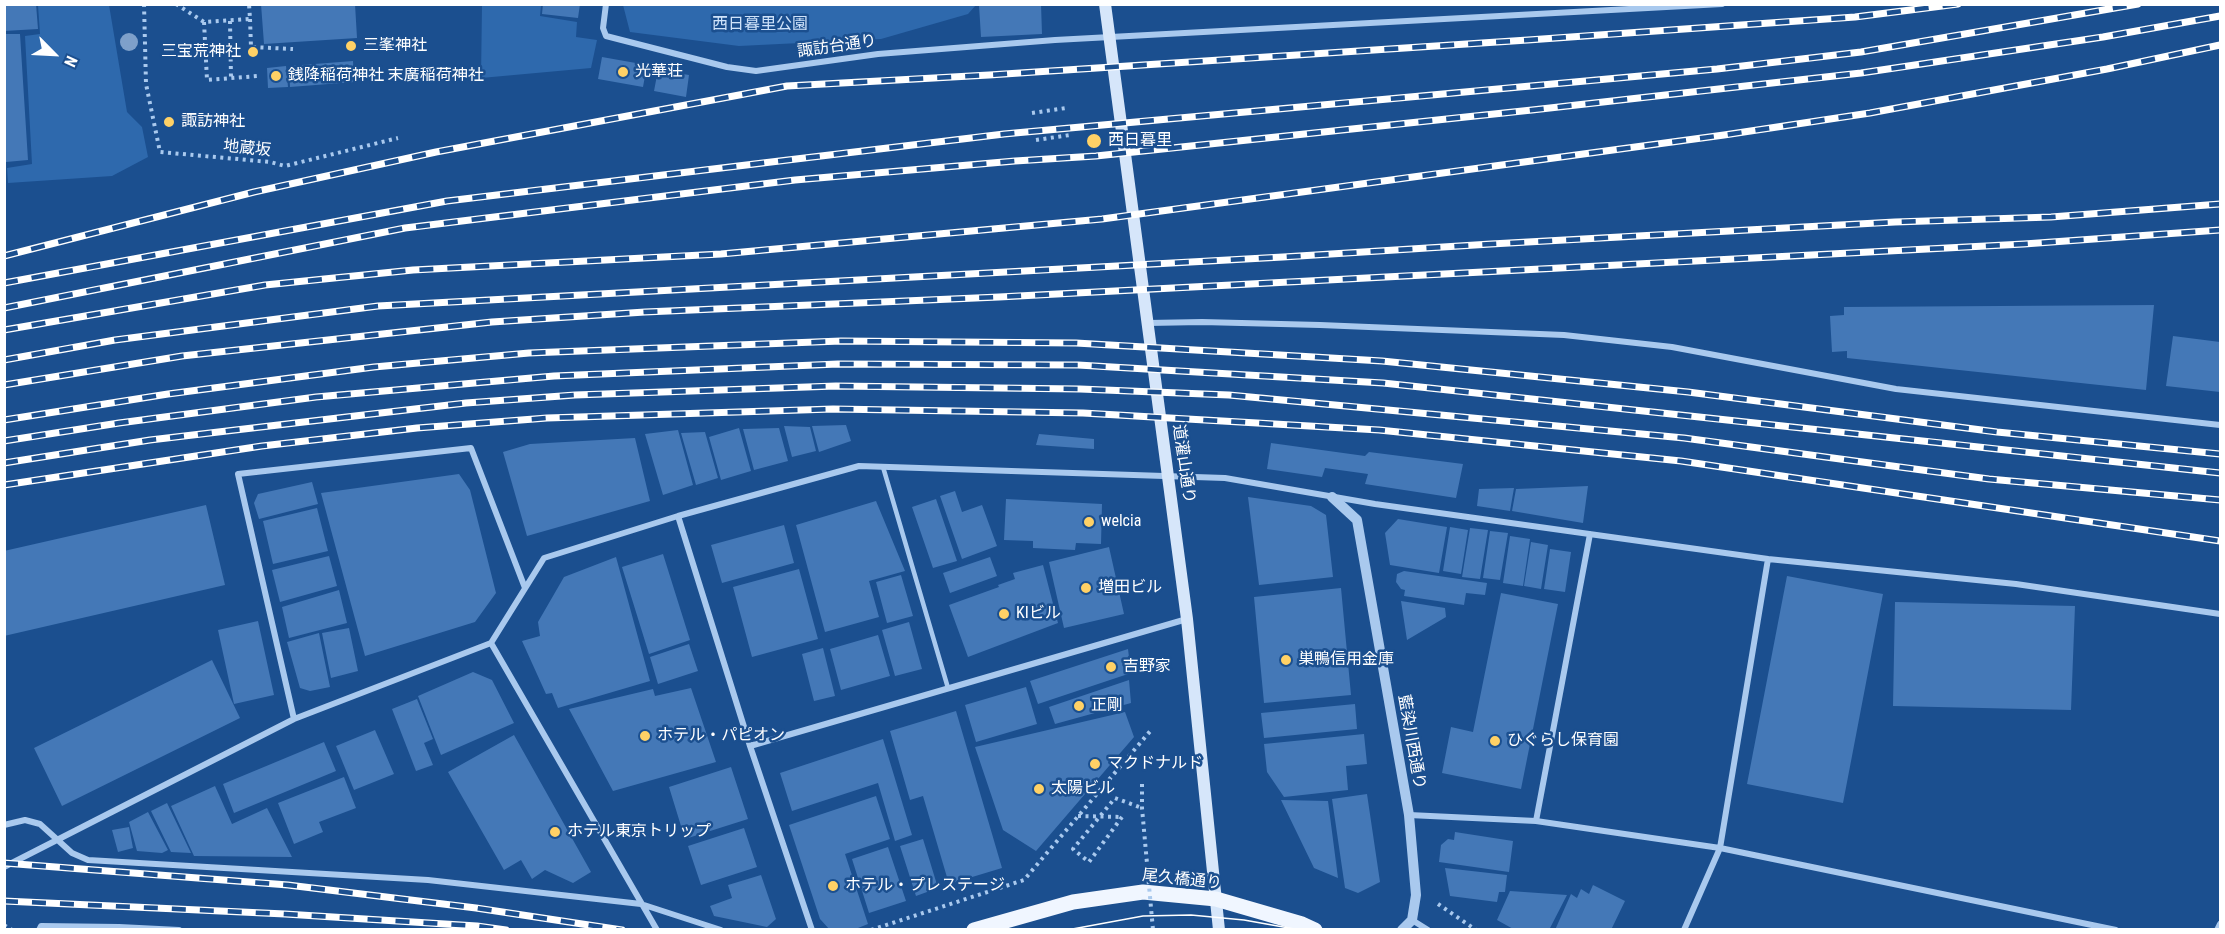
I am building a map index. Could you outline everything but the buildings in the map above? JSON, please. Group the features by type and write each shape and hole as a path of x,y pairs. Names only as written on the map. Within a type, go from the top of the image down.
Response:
{"main road":[{"name":"道灌山通り","path":"1105,4 1187,619 1219,930"},
{"name":"尾久橋通り","path":"975,930 1072,902 1143,892 1216,899 1302,924 1315,930"}],"street":[{"name":"諏訪台通り","path":"606,4 603,28 606,36 727,67 756,71 878,54 1108,37"},
{"path":"1108,37 1722,4"},
{"path":"1146,323 1320,325 1564,335 1672,347 1896,389 2220,425"},
{"path":"294,719 238,474 471,448 525,588"},
{"path":"4,867 294,719 491,642 544,558 678,516 859,466 1226,478 1332,497 1768,559 2016,584 2220,614"},
{"name":"藍染川西通り","path":"1332,497 1357,520 1409,815 1416,895 1412,920"},
{"path":"678,516 750,746 812,930"},
{"path":"1536,821 1590,534"},
{"path":"1684,930 1720,848 1768,559"},
{"path":"750,746 1187,619"},
{"path":"491,642 657,930"},
{"path":"1409,815 1536,821 1720,848 2116,930"},
{"path":"4,825 25,820 40,824 72,854 88,860 428,880 641,904 721,930"},
{"path":"1402,930 1412,920 1428,930"},
{"path":"2217,930 2220,924"},
{"path":"39,930 41,927 120,927 179,930"}],"lane":[{"path":"884,467 948,688"}],"path":[{"name":"地蔵坂","path":"144,4 146,84 160,152 270,162 285,166 398,138"},
{"path":"176,4 204,22 250,20"},
{"path":"249,4 251,47 293,49"},
{"path":"231,21 231,78"},
{"path":"204,22 207,80 258,76"},
{"path":"1032,113 1066,108"},
{"path":"1036,140 1070,135"},
{"path":"871,930 1024,880 1152,729"},
{"path":"1142,784 1142,808 1153,930"},
{"path":"1077,816 1088,817 1100,817 1122,817 1089,862 1073,849 1094,824 1101,815 1108,806 1114,798 1142,808"},
{"path":"1435,901 1476,930"},
{"path":"4,925 12,930"}],"green space":[{"name":"西日暮里公園","path":"623,4 976,5 968,14 881,39 739,46 630,32"},
{"path":"38,5 109,5 127,112 142,127 148,157 112,176 8,183 7,168 32,164 25,36 40,34"},
{"path":"482,5 541,5 540,16 577,22 576,37 597,40 591,68 481,78"}],"tram line":[{"path":"1067,930 1143,916 1191,915 1244,920 1300,930"}],"railway":[{"path":"4,256 254,192 436,152 787,86 1528,40 1855,17 1958,4"},
{"path":"4,283 447,201 1004,134 1717,69 1861,52 2138,4"},
{"path":"4,308 405,228 795,180 1096,156 1861,73 2103,37 2220,16"},
{"path":"4,330 265,285 413,270 721,254 1102,219 1724,135 1870,113 2107,69 2220,45"},
{"path":"4,360 115,340 378,306 1895,222 2051,217 2220,204"},
{"path":"4,385 182,356 492,322 645,312 999,297 2024,244 2220,230"},
{"path":"4,420 168,394 374,367 529,353 841,341 1076,343 1382,361 1688,392 1997,432 2220,454"},
{"path":"4,441 316,397 554,376 838,364 1078,365 1383,383 2220,473"},
{"path":"4,463 150,440 466,403 575,395 836,386 1080,389 1229,395 1684,438 1989,479 2220,500"},
{"path":"4,485 262,446 417,428 547,418 833,409 1083,413 1379,430 1681,461 2220,541"},
{"path":"4,863 288,885 476,908 622,930"},
{"path":"4,901 285,914 477,926 506,930"}],"place":[{"name":"三峯神社","path":"351,46"},
{"name":"三宝荒神社","path":"253,52"},
{"name":"光華荘","path":"623,72"},
{"name":"銭降稲荷神社 末廣稲荷神社","path":"276,76"},
{"name":"諏訪神社","path":"169,122"},
{"name":"西日暮里","path":"1094,141"},
{"name":"welcia","path":"1089,522"},
{"name":"増田ビル","path":"1086,588"},
{"name":"KIビル","path":"1004,614"},
{"name":"巣鴨信用金庫","path":"1286,660"},
{"name":"吉野家","path":"1111,667"},
{"name":"正剛","path":"1079,706"},
{"name":"ホテル・パピオン","path":"645,736"},
{"name":"ひぐらし保育園","path":"1495,741"},
{"name":"マクドナルド","path":"1095,764"},
{"name":"太陽ビル","path":"1039,789"},
{"name":"ホテル東京トリップ","path":"555,832"},
{"name":"ホテル・プレステージ","path":"833,886"}]}
